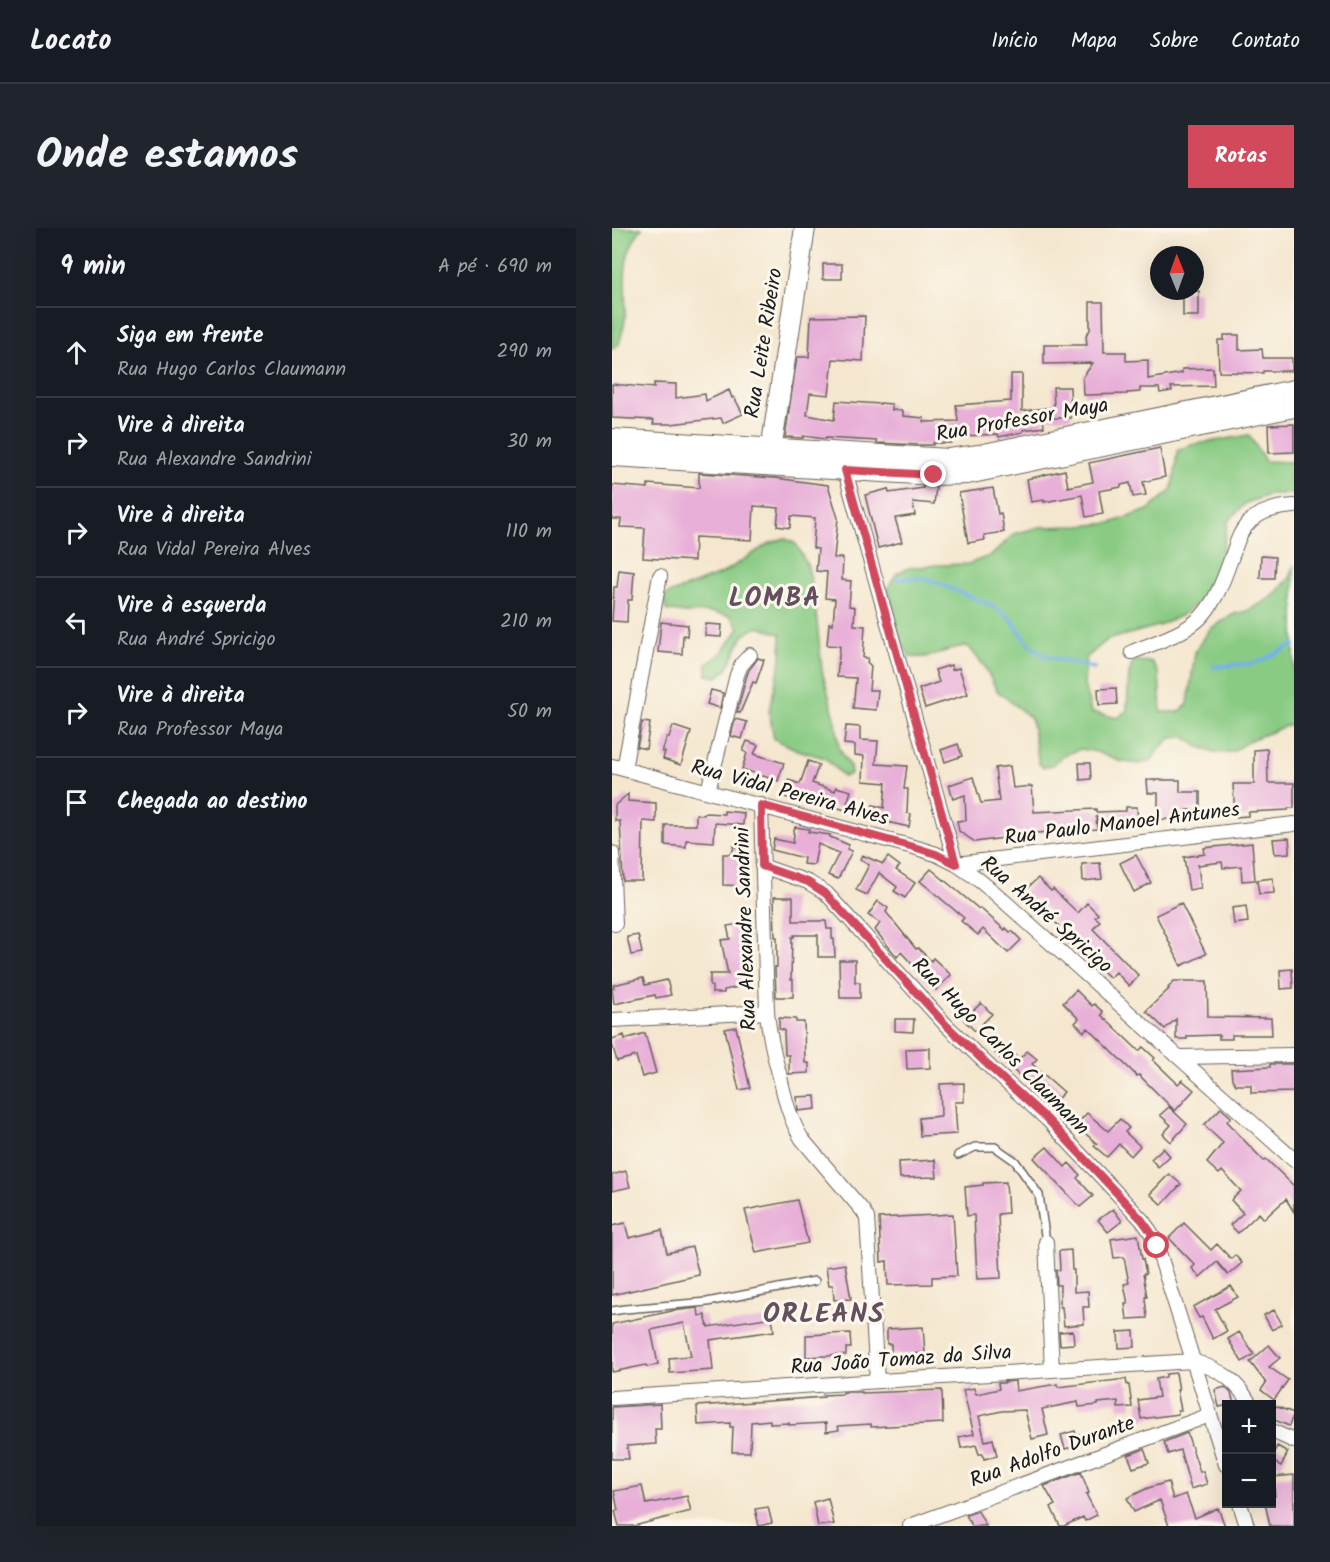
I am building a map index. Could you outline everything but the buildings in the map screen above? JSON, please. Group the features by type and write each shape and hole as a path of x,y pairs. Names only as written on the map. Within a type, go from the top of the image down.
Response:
{"main road":[{"name":"Rua Leite Ribeiro","path":"770,457 805,228"},
{"name":"Rua Professor Maya","path":"1252,407 1294,390"},
{"name":"Rua Professor Maya","path":"617,448 843,462 949,459 980,464 1252,407 1294,406"}],"street":[{"name":"Rua André Spricigo","path":"843,462 956,864 996,894 1294,1160"},
{"path":"1132,652 1185,629 1200,619 1221,586 1238,538 1245,526 1255,517 1270,509 1294,506"},
{"path":"618,767 660,576"},
{"path":"708,791 737,675 741,665 750,655"},
{"name":"Rua Vidal Pereira Alves","path":"618,767 917,848 956,864"},
{"name":"Rua Alexandre Sandrini","path":"761,805 768,1026 789,1113 796,1130 867,1218 877,1381"},
{"name":"Rua Paulo Manoel Antunes","path":"956,864 1294,824"},
{"path":"612,853 615,924"},
{"name":"Rua Hugo Carlos Claumann","path":"762,866 808,882 826,894 946,1025 1048,1120 1142,1220 1157,1246 1224,1454"},
{"path":"612,1020 767,1012"},
{"path":"1179,1057 1294,1055"},
{"path":"1046,1242 1052,1370"},
{"path":"1193,1361 1213,1368 1231,1379 1247,1400"},
{"name":"Rua João Tomaz da Silva","path":"612,1398 1193,1361"},
{"name":"Rua Adolfo Durante","path":"910,1526 1210,1414"},
{"path":"1276,1433 1294,1442"},
{"path":"1241,1508 1247,1526"}],"lane":[{"path":"958,1155 975,1147 995,1147 1015,1161 1039,1195 1046,1242"},
{"path":"612,1311 707,1302 815,1281"}],"green space":[{"path":"612,228 642,228 634,240 626,261 624,324 619,344 612,349"},
{"path":"1249,435 1265,461 1294,462 1294,494 1272,494 1246,503 1228,521 1215,574 1203,598 1182,615 1158,626 1107,640 1086,658 1084,685 1091,712 1118,718 1127,710 1129,674 1133,661 1152,662 1159,674 1161,712 1179,712 1188,704 1195,652 1210,629 1234,614 1247,611 1271,598 1290,578 1294,565 1294,723 1250,740 1232,752 1217,753 1197,746 1185,737 1171,738 1158,750 1152,760 1140,764 1122,762 1097,752 1081,749 1067,754 1052,765 1043,767 1039,764 1031,718 997,691 985,667 968,646 927,657 910,657 898,634 888,588 896,574 908,568 968,564 992,555 1014,534 1040,527 1111,523 1148,510 1171,490 1177,451 1191,445"},
{"path":"784,538 796,544 808,567 814,593 822,671 836,722 839,748 850,767 851,773 844,777 825,758 798,750 774,739 769,711 781,660 781,634 758,627 744,634 727,669 718,677 707,675 707,664 722,653 739,628 731,616 711,612 684,613 666,610 664,600 666,595 723,573 768,544"}],"waterway":[{"path":"897,579 920,578 933,581 995,607 1010,618 1030,645 1045,656 1094,668"},
{"path":"1213,667 1256,663 1294,645"}],"district":[{"name":"LOMBA","path":"775,597"},
{"name":"ORLEANS","path":"824,1313"}],"route":[{"path":"934,475 845,470 956,864 917,848 761,805 762,866 808,882 826,894 946,1025 1061,1133 1142,1220 1157,1246"}]}
